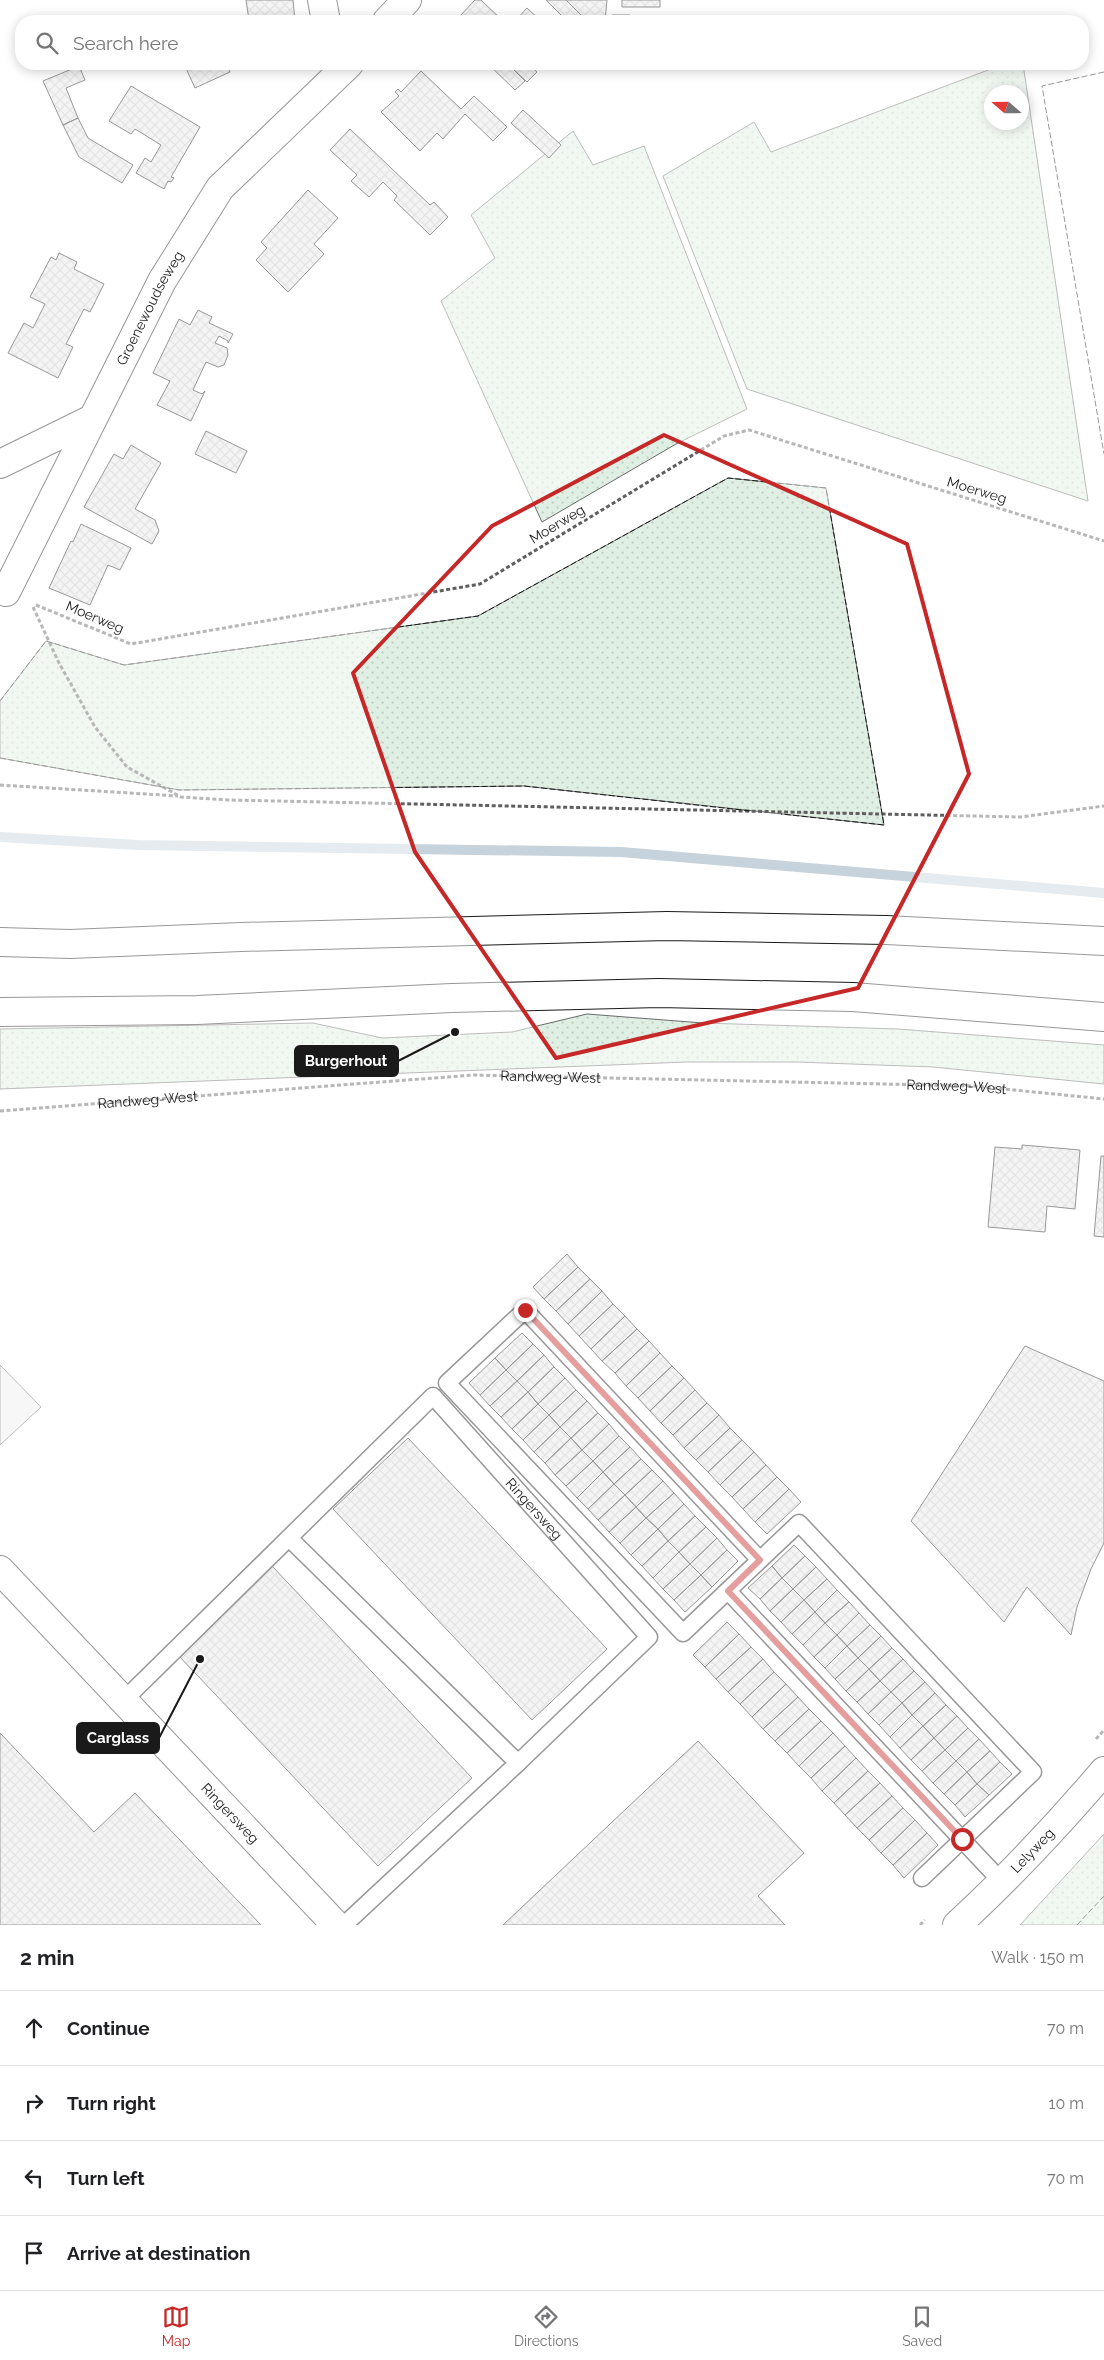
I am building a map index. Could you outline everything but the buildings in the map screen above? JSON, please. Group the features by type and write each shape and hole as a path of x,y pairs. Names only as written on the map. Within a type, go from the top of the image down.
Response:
{"main road":[{"path":"322,0 325,15"},
{"path":"393,15 407,0"},
{"name":"Groenewoudseweg","path":"3,590 162,281 220,188 337,70"},
{"path":"0,464 92,419"},
{"path":"0,942 70,944 667,926 886,930 1104,942"},
{"path":"0,1012 197,1010 452,998 659,993 853,997 1104,1017"},
{"name":"Ringersweg","path":"0,1570 336,1925"},
{"name":"Lelyweg","path":"957,1925 1002,1882 1078,1802 1104,1770"}],"lane":[{"path":"760,1560 525,1310 447,1383 683,1633 799,1524 1033,1772 922,1878"},
{"name":"Ringersweg","path":"124,1700 290,1539 433,1396 649,1636 518,1763 344,1925"},
{"path":"290,1539 518,1763"},
{"path":"728,1591 1002,1882"}],"path":[{"name":"Moerweg","path":"181,797 127,767 96,727 59,663 31,602 131,644 480,584 724,436 749,430 1104,541"},
{"path":"0,785 229,800 1020,817 1104,806"},
{"name":"Randweg-West","path":"0,1112 473,1075 974,1086 1104,1099"}],"highlighted area":[{"path":"664,435 907,544 969,774 858,988 556,1058 415,852 353,673 492,526"}],"green space":[{"path":"988,70 1024,70 1026,85 984,85 984,130 1029,130 1029,104 1088,501 747,389 663,176 754,122 771,152"},
{"path":"573,131 593,165 644,146 747,409 676,444 542,522 441,301 495,258 471,215"},
{"path":"728,478 826,488 884,825 524,786 179,790 0,758 0,701 46,641 124,665 478,616"},
{"path":"587,1014 703,1023 898,1029 1104,1045 1104,1084 933,1067 797,1062 687,1062 0,1089 0,1029 313,1023 382,1038 512,1032"},
{"path":"1104,1834 1104,1925 1020,1925"}],"shaded area":[{"path":"0,1365 41,1407 0,1445"}],"waterway":[{"path":"0,837 138,845 621,852 1104,893"}],"fence":[{"path":"1104,72 1042,86 1104,454"},
{"path":"0,701 46,641 124,665 478,616 728,478 826,488 884,825 781,814"},
{"path":"0,758 179,790 524,786 751,811"},
{"path":"1077,1925 1104,1896"}],"place":[{"name":"Burgerhout","path":"455,1032"},
{"name":"Carglass","path":"200,1659"}],"route":[{"path":"525,1310 760,1560 728,1591 962,1839"}]}
